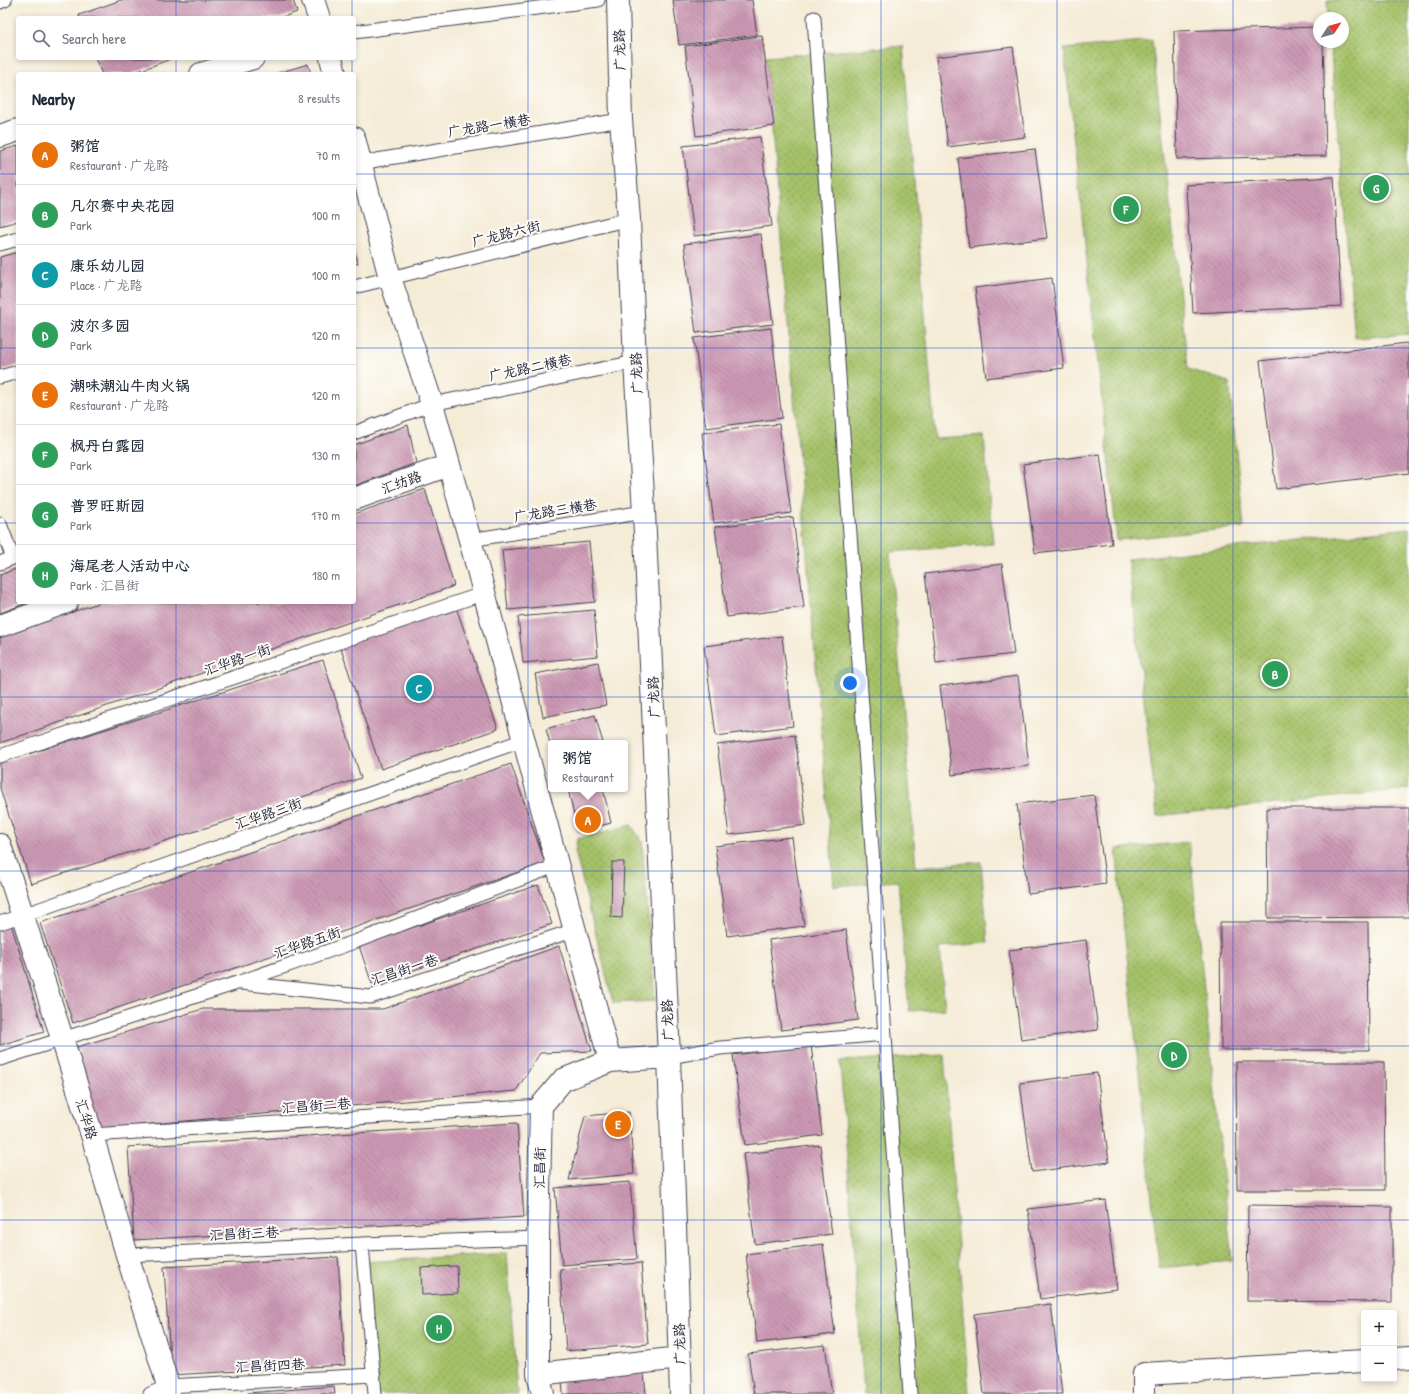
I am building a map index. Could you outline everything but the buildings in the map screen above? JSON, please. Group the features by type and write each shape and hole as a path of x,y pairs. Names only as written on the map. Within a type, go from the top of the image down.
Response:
{"street":[{"path":"313,0 318,16"},
{"name":"广龙路","path":"618,0 621,120 629,219 669,1057 681,1394"},
{"path":"208,72 246,60"},
{"path":"332,60 335,72"},
{"path":"0,136 16,131"},
{"path":"356,146 390,278 432,404 485,593 610,1061"},
{"name":"汇纺路","path":"356,498 449,465"},
{"path":"0,626 61,604"},
{"name":"汇华路","path":"0,845 92,1135 127,1255 162,1391"},
{"path":"541,1106 563,1080 610,1061 669,1057"},
{"name":"汇昌街","path":"541,1106 538,1238 541,1384 680,1358"},
{"path":"1397,1359 1409,1358"},
{"path":"1144,1394 1144,1374 1361,1361"}],"lane":[{"path":"0,2 5,0"},
{"path":"356,32 598,0"},
{"path":"814,18 910,1394"},
{"name":"广龙路一横巷","path":"361,164 377,160 621,120"},
{"name":"广龙路六街","path":"356,286 629,219"},
{"path":"0,244 16,240"},
{"name":"广龙路二横巷","path":"356,432 432,404 635,362"},
{"path":"0,377 16,373"},
{"name":"广龙路三横巷","path":"470,540 644,512"},
{"path":"0,524 16,557 0,563"},
{"name":"汇华路一街","path":"0,756 485,593"},
{"name":"汇华路三街","path":"0,923 524,740"},
{"name":"汇华路五街","path":"0,1059 237,983 357,941 558,865"},
{"name":"汇昌街一巷","path":"237,983 370,997 575,930"},
{"path":"669,1057 720,1048 885,1034"},
{"name":"汇昌街二巷","path":"92,1135 541,1106"},
{"name":"汇昌街三巷","path":"127,1255 362,1244 538,1238"},
{"path":"362,1244 375,1394"},
{"name":"汇昌街四巷","path":"162,1391 374,1375"}],"green space":[{"path":"1327,0 1409,0 1409,334 1355,338 1331,48 1349,48 1349,12 1328,12"},
{"path":"1152,40 1188,369 1229,382 1244,527 1117,540 1064,49"},
{"path":"903,46 935,439 984,436 993,544 890,552 916,867 981,862 988,943 940,947 945,1009 909,1011 898,881 834,886 766,57"},
{"path":"1409,528 1409,789 1157,816 1128,559"},
{"path":"631,825 642,841 655,1001 613,1003 575,851 577,839"},
{"path":"1189,842 1232,1261 1159,1268 1116,849"},
{"path":"944,1055 969,1394 864,1394 840,1061"},
{"path":"507,1253 517,1394 371,1394 362,1262"}],"place":[{"name":"普罗旺斯园","path":"1376,188"},
{"name":"枫丹白露园","path":"1126,209"},
{"name":"凡尔赛中央花园","path":"1275,674"},
{"name":"康乐幼儿园","path":"419,688"},
{"name":"粥馆","path":"588,820"},
{"name":"波尔多园","path":"1174,1055"},
{"name":"潮味潮汕牛肉火锅","path":"618,1124"},
{"name":"海尾老人活动中心","path":"439,1328"}]}
